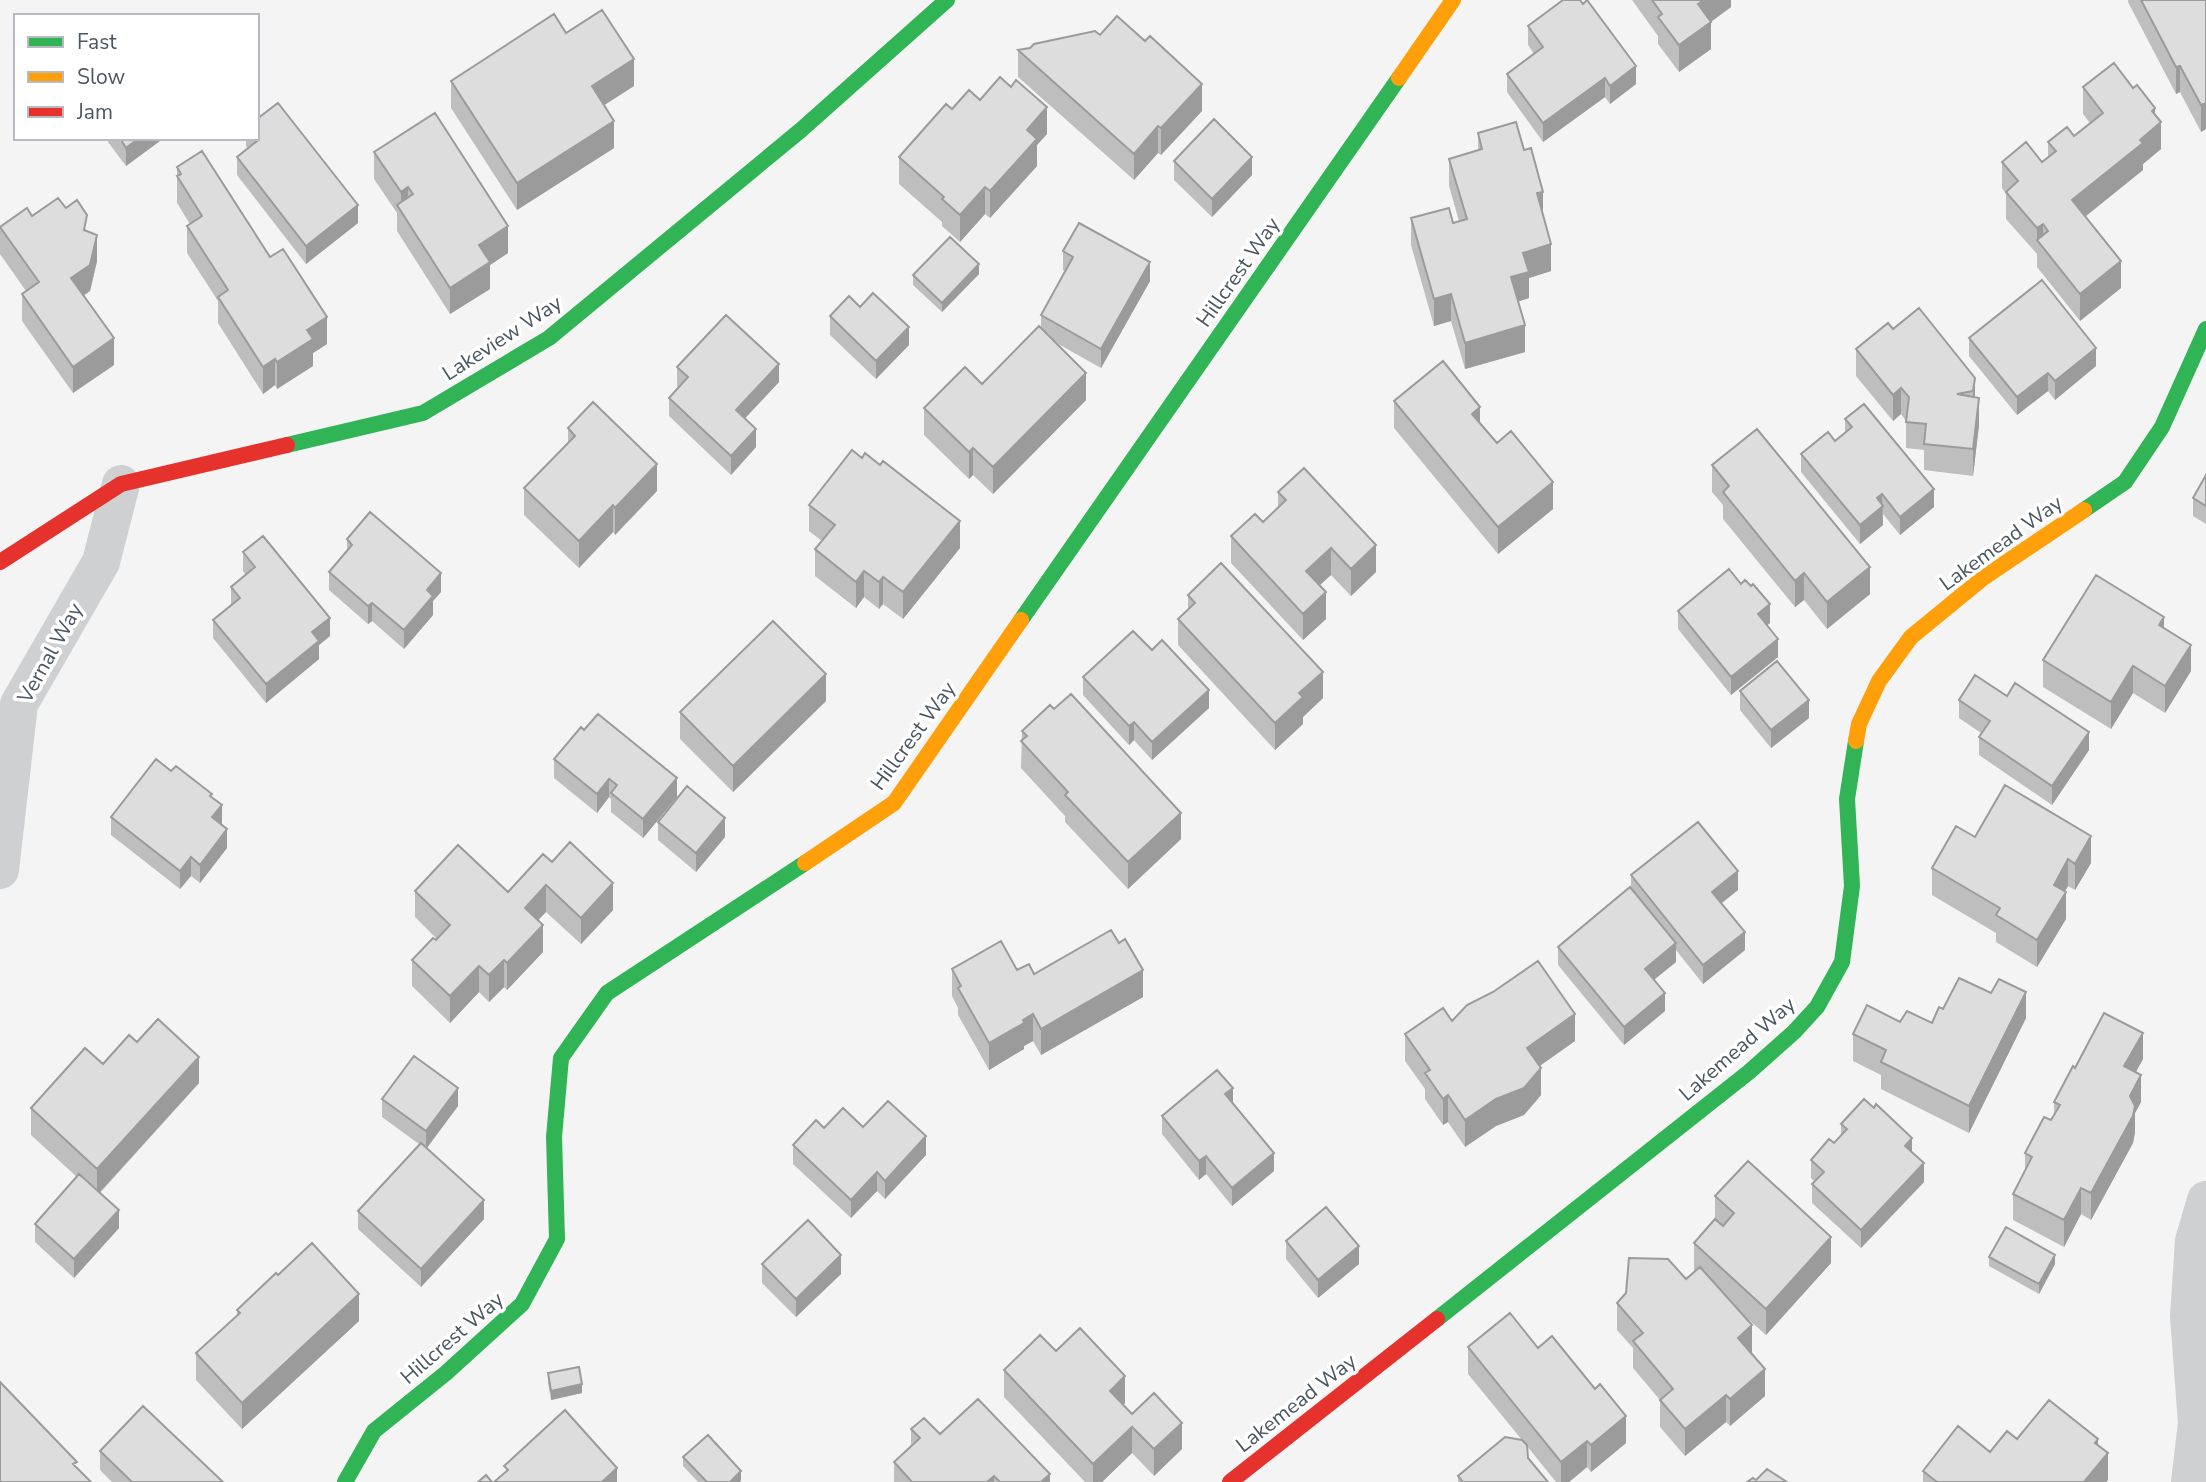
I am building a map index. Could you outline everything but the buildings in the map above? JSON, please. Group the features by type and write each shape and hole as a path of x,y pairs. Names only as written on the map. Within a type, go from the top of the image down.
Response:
{"street":[{"name":"Lakeview Way","path":"0,562 121,484 424,412 549,338 802,130 947,0"},
{"name":"Hillcrest Way","path":"345,1482 374,1431 446,1373 522,1304 556,1239 554,1137 561,1058 607,993 894,803 1453,0"},
{"name":"Lakemead Way","path":"1230,1482 1749,1072 1794,1032 1817,1007 1842,962 1852,886 1847,799 1859,724 1879,681 1911,637 1983,578 2125,482 2162,427 2206,329"},
{"name":"Vernal Way","path":"0,870 19,704 101,562 121,484"},
{"path":"2190,1482 2197,1423 2189,1315 2194,1241 2206,1200"}],"traffic: fast":[{"path":"287,445 423,413 549,338 801,130 947,0"},
{"path":"1021,620 1399,78"},
{"path":"2084,510 2125,482 2162,427 2206,329"},
{"path":"1437,1319 1749,1072 1794,1032 1817,1007 1842,962 1852,886 1847,799 1856,741"},
{"path":"345,1482 374,1431 446,1373 522,1304 557,1239 554,1137 561,1058 607,993 805,863"}],"traffic: slow":[{"path":"1399,78 1453,0"},
{"path":"1856,741 1859,724 1879,681 1911,637 1983,578 2084,510"},
{"path":"805,863 894,803 1021,620"}],"traffic: jam":[{"path":"0,562 121,484 287,445"},
{"path":"1230,1482 1437,1319"}]}
